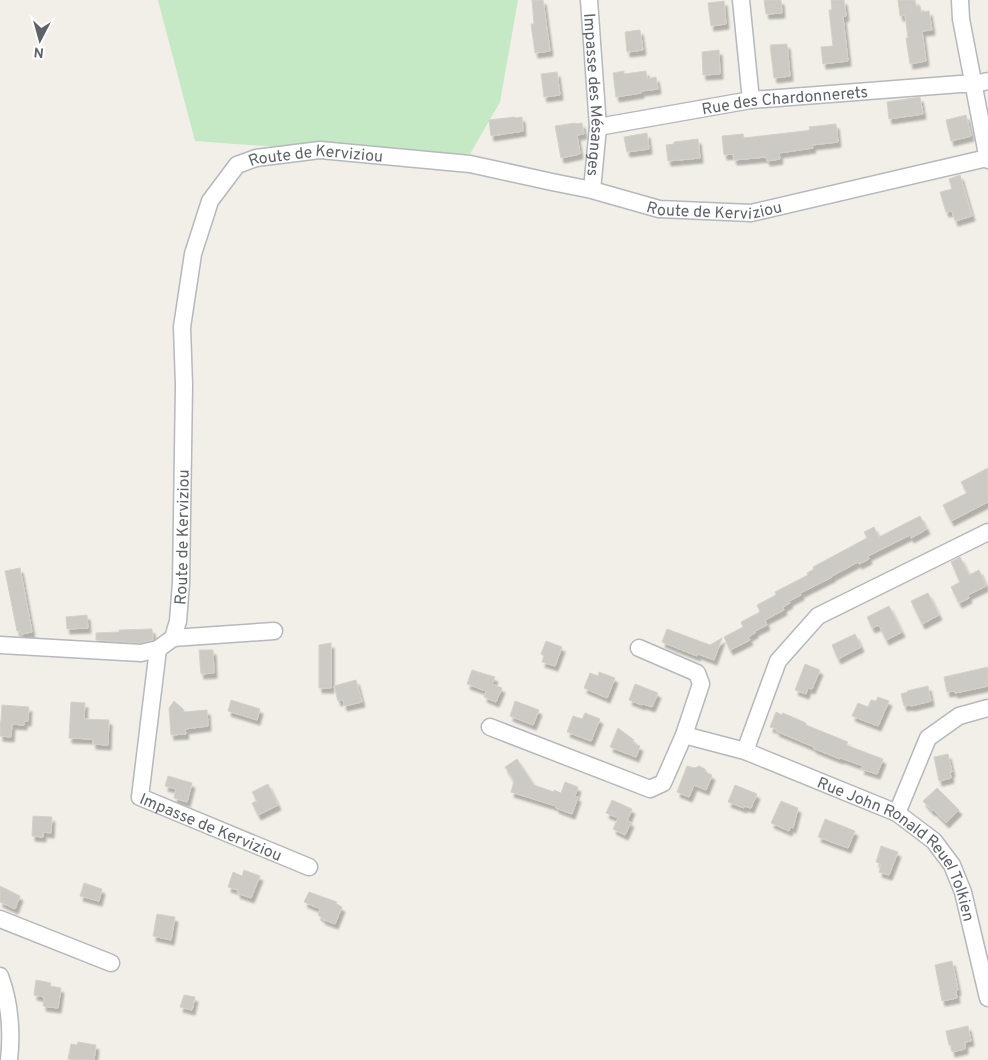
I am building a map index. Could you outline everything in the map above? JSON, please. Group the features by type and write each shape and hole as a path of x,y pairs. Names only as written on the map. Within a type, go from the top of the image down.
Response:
{"street":[{"name":"Impasse des Mésanges","path":"589,0 598,127 592,190"},
{"path":"741,0 751,100"},
{"path":"960,0 961,20 981,82 988,159"},
{"name":"Rue des Chardonnerets","path":"598,127 751,100 981,82"},
{"name":"Route de Kerviziou","path":"172,638 178,621 180,583 184,386 182,327 193,254 210,201 238,165 256,158 320,150 470,164 592,190 658,208 751,213 988,159"},
{"path":"745,751 778,661 818,616 988,532"},
{"path":"0,645 141,652 158,650 172,638 274,631"},
{"path":"490,727 650,789 663,783 684,735 701,684 697,673 639,648"},
{"name":"Impasse de Kerviziou","path":"158,650 140,797 309,867"},
{"path":"897,814 928,738 959,716 988,708"},
{"name":"Rue John Ronald Reuel Tolkien","path":"684,735 745,751 897,814 934,841 952,865 963,892 988,998"},
{"path":"0,919 111,962"},
{"path":"0,976 6,993 8,1010 11,1042 9,1060"}],"green space":[{"path":"158,0 518,0 500,102 470,154 427,158 195,141"}],"building":[{"path":"532,0 543,0 550,51 535,53 531,24 534,24"},
{"path":"764,0 781,0 782,13 766,14"},
{"path":"831,0 844,0 846,16 843,17 848,61 823,64 821,47 833,46 829,10 832,10"},
{"path":"898,0 915,0 916,6 920,6 921,12 929,11 932,30 922,31 926,61 910,64 905,15 900,16"},
{"path":"724,1 726,24 711,26 708,3"},
{"path":"640,30 643,50 627,52 625,32"},
{"path":"787,44 790,76 774,78 770,45"},
{"path":"719,50 720,74 703,75 702,52"},
{"path":"624,71 624,74 646,71 647,79 656,77 658,89 616,97 613,73"},
{"path":"557,72 560,95 544,97 541,74"},
{"path":"920,97 923,114 889,119 887,102"},
{"path":"966,115 971,136 951,141 946,120"},
{"path":"522,117 523,131 491,136 489,120"},
{"path":"582,123 584,134 577,135 580,154 561,158 555,126"},
{"path":"836,124 838,142 812,145 813,148 779,153 780,159 767,161 766,157 734,160 733,154 724,155 722,136 743,134 744,138 804,131 810,130 809,127"},
{"path":"647,133 649,149 627,152 624,137"},
{"path":"698,139 700,158 668,161 666,145"},
{"path":"960,175 972,216 955,221 952,211 946,212 940,192 952,189 949,179"},
{"path":"988,468 988,502 951,521 943,505 967,493 961,482"},
{"path":"920,516 927,529 911,538 910,535 868,556 869,559 859,564 858,562 800,593 801,595 789,601 790,603 783,607 784,610 765,620 767,625 748,637 750,640 730,650 724,637 743,627 741,622 760,612 757,605 776,595 775,592 808,575 807,573 814,569 813,567 867,538 864,532 874,527 879,537"},
{"path":"960,557 969,575 979,570 986,586 968,595 969,598 959,603 951,587 960,582 951,562"},
{"path":"20,568 32,632 21,634 20,630 17,631 5,571"},
{"path":"928,593 939,615 922,624 911,601"},
{"path":"889,606 902,632 886,640 879,625 872,628 867,617"},
{"path":"87,615 88,628 67,629 66,617"},
{"path":"152,629 153,640 140,643 96,640 96,633"},
{"path":"667,629 710,645 722,638 714,660 698,654 697,656 662,642"},
{"path":"855,634 861,647 838,659 832,645"},
{"path":"546,641 562,647 555,666 542,662 544,656 541,654"},
{"path":"331,643 331,688 319,688 319,645"},
{"path":"199,650 213,650 214,673 201,674"},
{"path":"805,664 820,670 812,689 808,688 806,694 795,690"},
{"path":"988,667 988,686 955,693 954,691 947,692 944,677"},
{"path":"472,670 495,677 492,684 502,688 496,702 484,697 486,691 467,684"},
{"path":"599,672 615,678 607,698 584,688 590,673 598,676"},
{"path":"356,680 362,702 344,706 343,699 338,701 334,686"},
{"path":"635,684 658,693 652,707 629,700"},
{"path":"928,686 931,701 904,706 901,694"},
{"path":"878,697 889,701 878,726 852,716 858,703 868,707 871,700 876,701"},
{"path":"231,700 260,709 257,720 228,711"},
{"path":"174,701 184,712 207,710 208,726 185,729 186,734 171,735 169,708"},
{"path":"515,701 539,710 533,725 510,716"},
{"path":"71,702 85,703 84,719 109,720 108,745 93,744 93,739 69,738"},
{"path":"2,705 29,707 28,721 24,721 24,725 12,724 11,737 0,736"},
{"path":"776,712 782,715 783,713 806,723 806,725 848,742 846,745 883,759 877,774 861,769 863,766 840,759 776,731 777,729 770,727"},
{"path":"585,713 600,719 591,741 567,732 573,716 582,719"},
{"path":"618,728 634,740 632,743 640,746 636,757 610,747"},
{"path":"948,754 952,772 950,772 951,778 939,781 934,757"},
{"path":"517,759 534,785 561,793 565,782 578,787 575,796 578,797 572,814 556,808 556,806 511,792 514,781 505,767"},
{"path":"687,766 695,768 699,766 712,775 706,790 694,785 689,797 677,792"},
{"path":"168,776 192,783 187,802 174,798 176,789 165,786"},
{"path":"268,784 278,805 258,815 252,803 257,801 252,792"},
{"path":"735,785 757,794 751,808 744,806 744,808 728,802"},
{"path":"937,788 959,810 946,823 923,801"},
{"path":"612,800 632,809 627,821 631,822 625,835 613,829 618,818 606,813"},
{"path":"781,801 798,808 793,828 790,827 789,831 771,823"},
{"path":"33,816 52,817 51,833 43,832 43,837 32,836"},
{"path":"825,819 855,831 848,848 818,837"},
{"path":"881,846 898,852 889,875 879,872 881,864 876,862"},
{"path":"244,870 260,876 251,898 237,893 238,890 228,887 233,872 242,876"},
{"path":"84,883 102,889 99,901 80,896"},
{"path":"0,886 20,896 15,909 0,902"},
{"path":"309,892 337,902 336,904 342,907 335,924 322,919 318,915 320,909 304,902"},
{"path":"157,914 175,917 171,940 153,936"},
{"path":"952,961 958,990 956,991 957,998 942,1001 935,965"},
{"path":"36,980 51,983 50,986 61,988 58,1008 43,1006 44,997 34,995"},
{"path":"184,995 195,997 192,1010 180,1007"},
{"path":"968,1026 971,1041 965,1042 965,1049 952,1052 946,1031"},
{"path":"78,1042 96,1045 94,1060 68,1059 71,1044 77,1045"}]}
